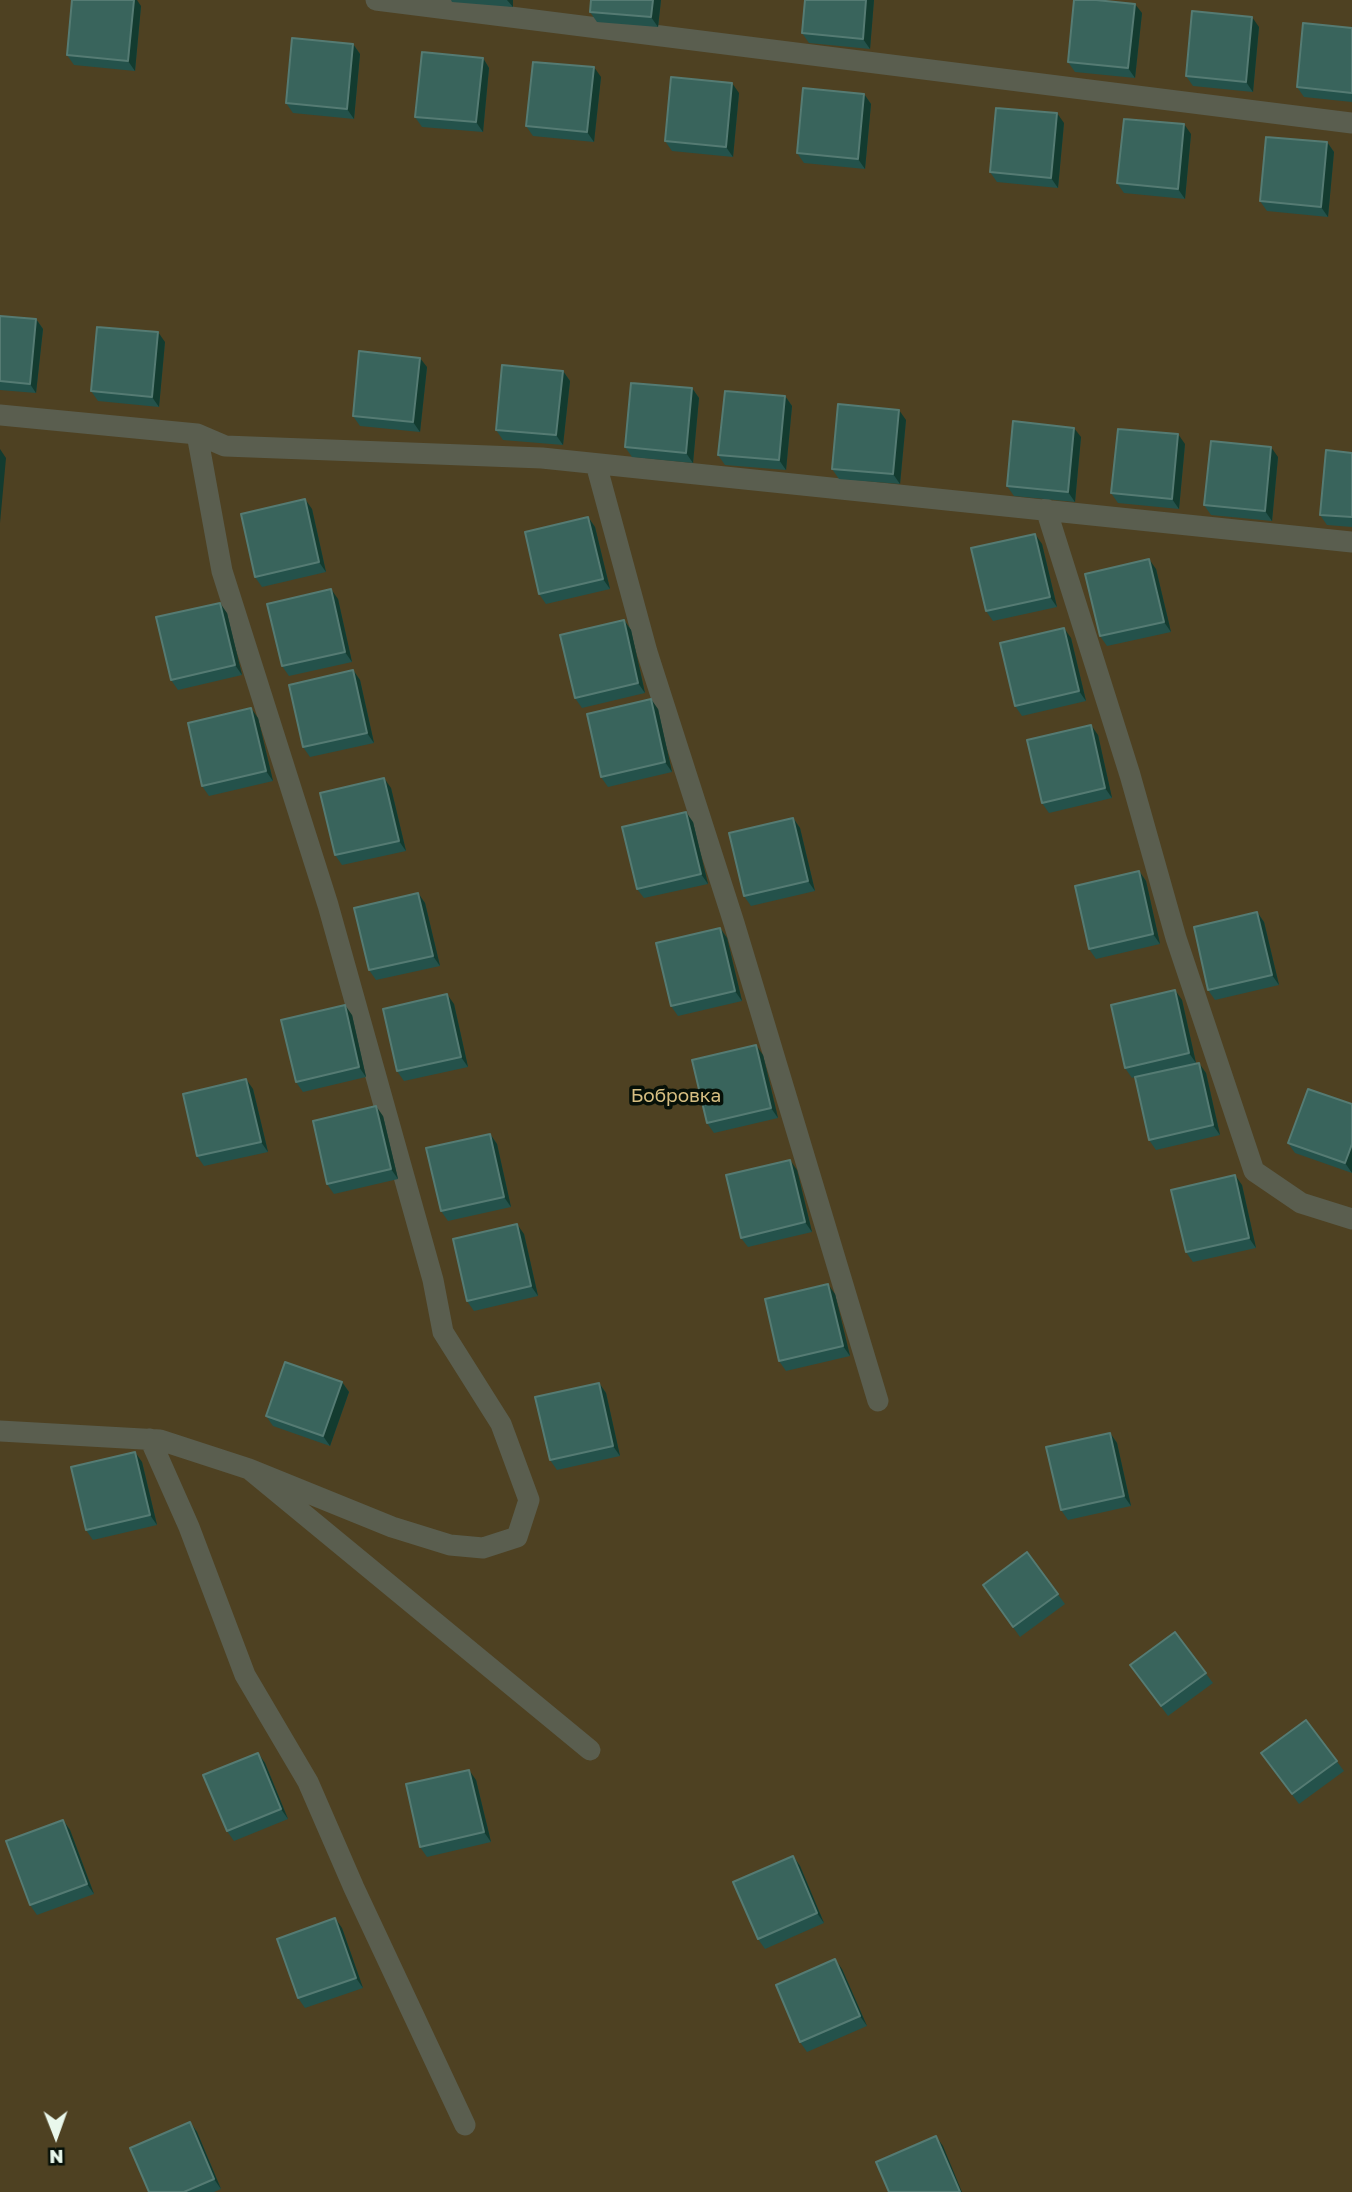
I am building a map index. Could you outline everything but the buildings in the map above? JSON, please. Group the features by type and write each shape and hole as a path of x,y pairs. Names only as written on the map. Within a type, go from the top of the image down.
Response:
{"street":[{"path":"376,0 1352,123"},
{"path":"0,415 197,434 225,446 541,458 1352,542"},
{"path":"0,1431 160,1440 249,1469 392,1527 450,1545 483,1548 517,1537 529,1500 501,1424 443,1332 433,1280 328,905 222,571 197,434"},
{"path":"596,464 647,652 734,923 878,1401"},
{"path":"1046,509 1130,775 1176,937 1254,1171 1301,1203 1352,1219"},
{"path":"150,1439 189,1527 245,1675 309,1782 354,1888 464,2125"},
{"path":"249,1469 590,1750"}],"green space":[{"name":"Бобровка","path":"0,0 1352,0 1352,2192 0,2192"}]}
